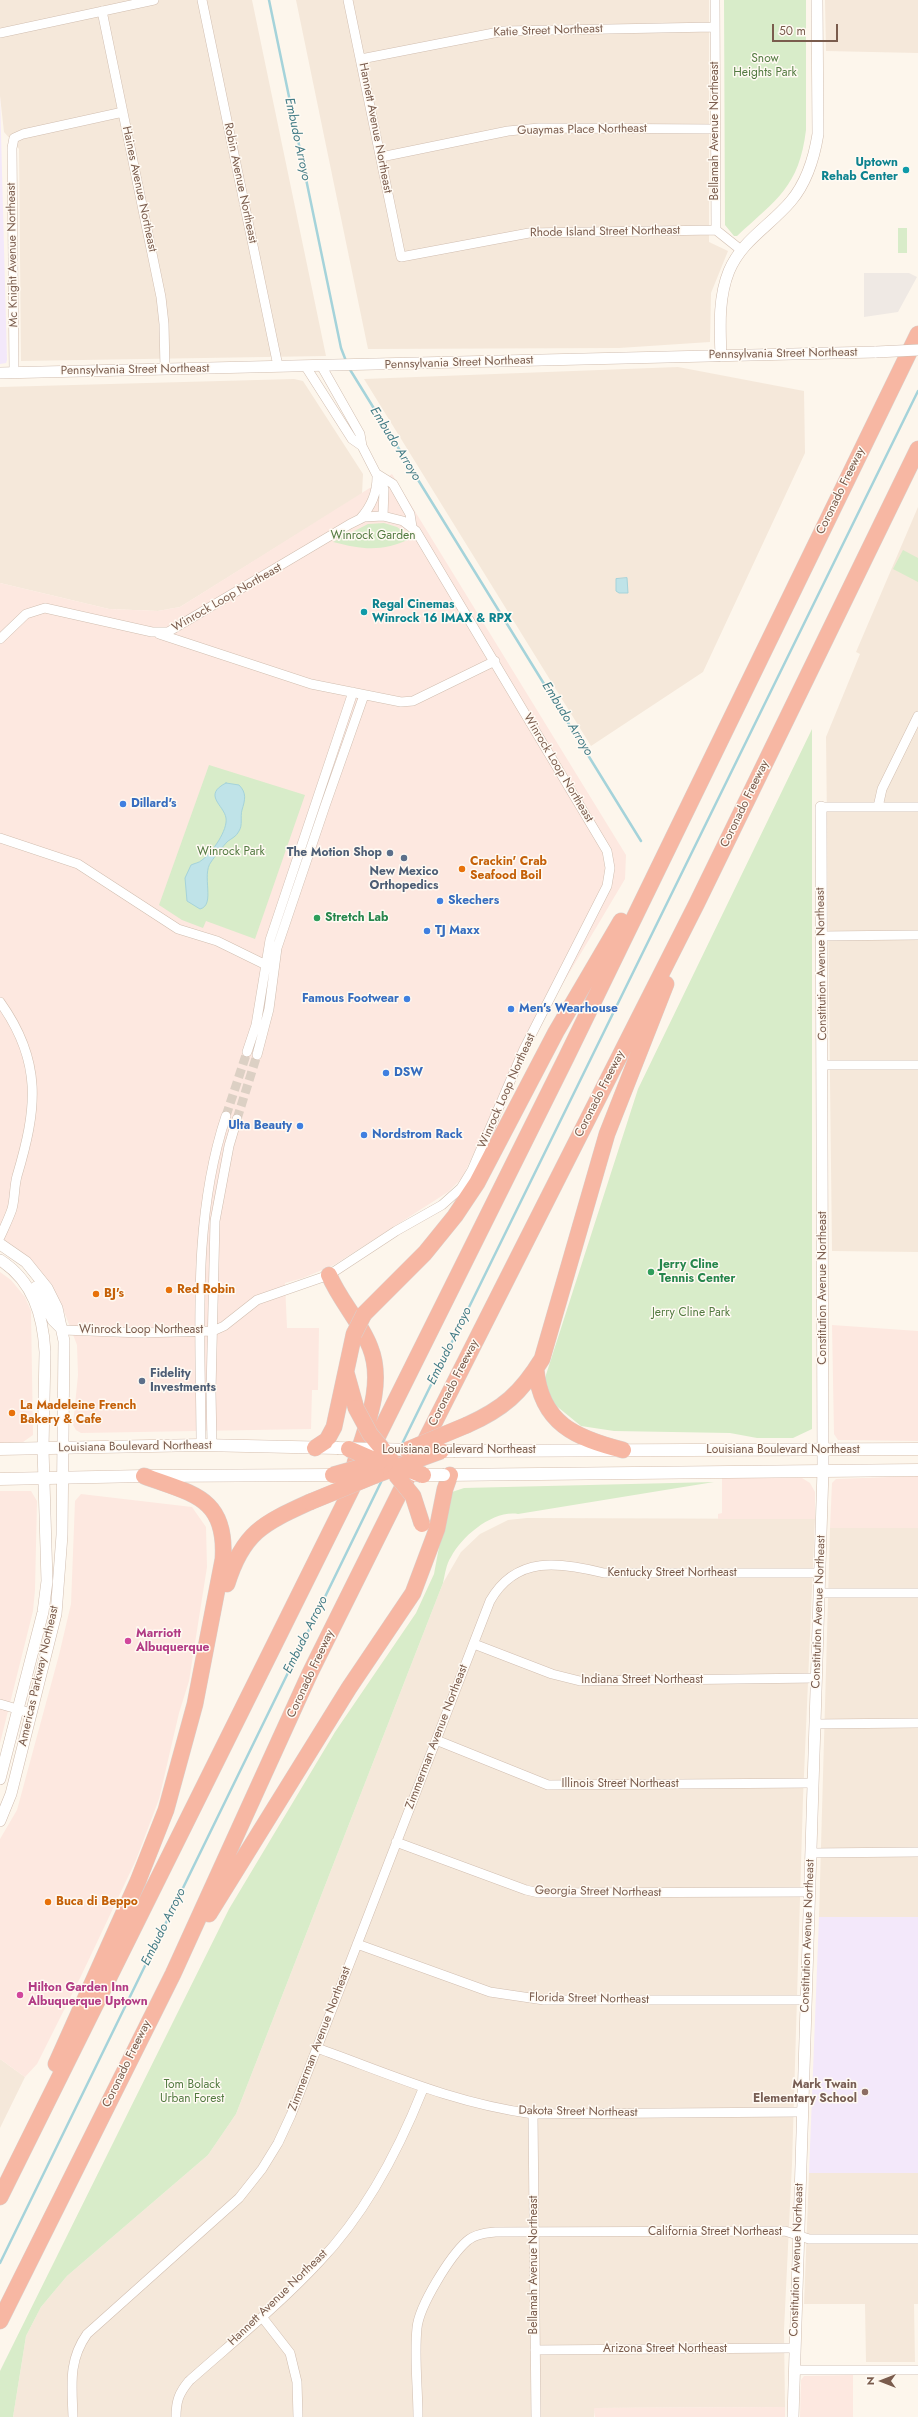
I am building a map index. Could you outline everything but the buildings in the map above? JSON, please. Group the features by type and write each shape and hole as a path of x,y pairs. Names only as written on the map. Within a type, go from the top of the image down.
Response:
{"highway":[{"name":"Coronado Freeway","path":"0,2197 106,1987 340,1510 566,1058 678,823 918,334"},
{"name":"Coronado Freeway","path":"0,2321 173,1974 310,1673 431,1428 697,903 918,450"},
{"path":"314,1448 327,1440 332,1433 354,1334 364,1314 425,1253 455,1216 477,1183 556,1032 678,823"},
{"path":"213,1617 237,1555 256,1531 270,1521 388,1465 407,1450 489,1415 510,1401 521,1391 536,1369 548,1345 607,1134 697,903"},
{"path":"329,1275 336,1291 370,1346 377,1376 369,1416 340,1510"},
{"path":"536,1369 542,1398 558,1420 590,1441 623,1450"},
{"path":"345,1371 356,1408 363,1423 388,1465 413,1496 422,1524 424,1564"},
{"path":"343,1448 423,1476"},
{"path":"329,1475 388,1465 448,1451"},
{"path":"173,1974 349,1688 407,1604 437,1529 447,1475"},
{"path":"32,2132 58,2058 138,1881 166,1810 183,1754 213,1617 223,1559 224,1542 221,1526 207,1504 199,1497 175,1485 144,1476"}],"main road":[{"name":"Louisiana Boulevard Northeast","path":"0,1449 207,1445 343,1448"},
{"name":"Louisiana Boulevard Northeast","path":"407,1450 918,1449"},
{"name":"Louisiana Boulevard Northeast","path":"423,1476 918,1470"},
{"path":"0,1479 62,1479 144,1476 329,1475"}],"street":[{"path":"0,33 154,0"},
{"name":"Robin Avenue Northeast","path":"202,0 278,366"},
{"name":"Hannett Avenue Northeast","path":"348,0 401,257"},
{"name":"Bellamah Avenue Northeast","path":"715,0 716,230"},
{"path":"721,356 720,314 723,289 729,271 741,250 791,202 803,185 811,167 818,134 817,0"},
{"name":"Haines Avenue Northeast","path":"102,11 161,297 164,324 165,369"},
{"name":"Katie Street Northeast","path":"361,60 504,30 714,28"},
{"name":"Mc Knight Avenue Northeast","path":"14,372 12,148 14,138 23,134 123,112"},
{"name":"Guaymas Place Northeast","path":"380,157 508,131 539,128 715,129"},
{"path":"716,230 741,250"},
{"name":"Rhode Island Street Northeast","path":"401,257 529,233 716,230"},
{"name":"Pennsylvania Street Northeast","path":"0,373 278,366 306,367 918,350"},
{"name":"Winrock Loop Northeast","path":"322,366 360,434 362,446 384,489 383,516"},
{"name":"Winrock Loop Northeast","path":"306,367 352,439 362,446"},
{"name":"Winrock Loop Northeast","path":"0,639 26,614 45,608 152,632 174,630 359,519 372,502 377,486 377,473"},
{"name":"Winrock Loop Northeast","path":"377,473 393,484 410,514 412,527"},
{"name":"Winrock Loop Northeast","path":"63,1330 141,1333 213,1331 224,1326 257,1300 329,1275 396,1231 442,1205 461,1188 472,1170 524,1049 607,886 610,868 607,850 422,540 412,527 398,519 383,516 359,519"},
{"path":"152,632 305,682 401,702 413,701 495,661"},
{"path":"247,1052 256,1025 270,940 353,692"},
{"path":"257,1055 269,1009 277,948 324,806 364,695"},
{"path":"878,807 882,789 918,716"},
{"path":"821,807 918,807"},
{"name":"Constitution Avenue Northeast","path":"793,2417 823,1470 823,1065 821,807"},
{"path":"0,838 78,864 178,928 217,941 266,965"},
{"path":"821,936 918,935"},
{"path":"0,1002 16,1028 26,1052 32,1080 33,1107 30,1134 17,1177 12,1209 0,1237"},
{"path":"260,1004 269,1009"},
{"path":"823,1065 918,1065"},
{"path":"207,1445 201,1331 203,1220 217,1142 226,1116"},
{"path":"207,1445 211,1391 215,1221 229,1146 236,1119"},
{"name":"Americas Parkway Northeast","path":"0,1244 26,1262 41,1278 53,1297 63,1330 62,1535 56,1614 11,1794 0,1821"},
{"path":"3,1262 17,1267 33,1281 53,1320 63,1330"},
{"name":"Americas Parkway Northeast","path":"0,1779 43,1612 47,1570 44,1520 45,1479 43,1449 44,1352 40,1318 27,1285 3,1262"},
{"name":"Kentucky Street Northeast","path":"490,1601 497,1589 513,1574 534,1567 580,1567 604,1573 820,1573"},
{"path":"820,1593 918,1593"},
{"name":"Zimmerman Avenue Northeast","path":"73,2417 72,2367 77,2348 87,2334 239,2198 262,2169 278,2143 317,2048 490,1601"},
{"name":"Indiana Street Northeast","path":"474,1644 552,1674 580,1681 817,1678"},
{"path":"0,1704 31,1713"},
{"path":"815,1724 918,1723"},
{"name":"Illinois Street Northeast","path":"436,1740 548,1784 813,1783"},
{"name":"Georgia Street Northeast","path":"396,1842 526,1890 539,1893 809,1892"},
{"path":"811,1853 918,1852"},
{"name":"Florida Street Northeast","path":"357,1944 490,1992 514,1997 544,2000 806,2000"},
{"name":"Dakota Street Northeast","path":"317,2048 422,2089 492,2108 533,2114 802,2112"},
{"name":"Hannett Avenue Northeast","path":"176,2417 176,2402 180,2391 188,2381 262,2317 320,2262 372,2195 408,2125 422,2089"},
{"name":"Bellamah Avenue Northeast","path":"533,2114 536,2417"},
{"name":"California Street Northeast","path":"418,2417 417,2327 430,2292 468,2241 480,2234 496,2232 785,2231 809,2239 918,2239"},
{"path":"262,2317 290,2353 297,2382 298,2417"},
{"name":"Arizona Street Northeast","path":"535,2350 794,2348"},
{"path":"794,2370 918,2370"}],"shaded area":[{"path":"0,0 252,0 326,356 21,361 19,149 4,132 0,96"},
{"path":"296,0 709,0 709,242 728,251 711,293 710,342 619,348 368,349"},
{"path":"825,0 918,0 918,53 826,51"},
{"path":"0,96 7,360 6,363 0,364"},
{"path":"864,273 909,273 917,277 898,312 864,317"},
{"path":"678,367 804,391 805,453 703,672 591,746 364,379"},
{"path":"294,379 303,381 363,474 362,494 180,607 158,611 109,609 0,583 0,387"},
{"path":"392,474 626,855 625,879 524,1049 462,1178 448,1192 334,1265 303,1278 285,1283 287,1328 319,1328 318,1390 312,1390 311,1429 81,1433 76,1430 73,1425 78,1375 77,1345 60,1301 38,1268 0,1241 0,583 109,609 158,611 180,607"},
{"path":"918,507 918,1252 832,1251 826,737 860,654 856,652"},
{"path":"0,1272 11,1280 25,1297 31,1311 33,1435 23,1442 0,1443"},
{"path":"832,1325 918,1331 918,1441 838,1440 834,1434"},
{"path":"918,1476 918,1528 830,1528 832,1483 836,1479"},
{"path":"722,1477 802,1478 810,1483 815,1492 815,1519 718,1519 718,1514 722,1513"},
{"path":"0,1491 31,1491 37,1501 35,1590 33,1611 0,1743"},
{"path":"81,1494 192,1507 206,1527 207,1567 189,1681 179,1713 159,1799 136,1860 81,1976 37,2064 25,2077 0,2059 0,1839 17,1810 59,1655 71,1604 75,1501"},
{"path":"527,1518 815,1519 803,1798 792,2164 784,2330 785,2407 595,2408 594,2417 13,2417 26,2336 41,2307 67,2276 208,2155 236,2114 443,1583 461,1552 480,1534 508,1520"},
{"path":"830,1528 918,1528 918,1917 819,1917"},
{"name":"Mark Twain Elementary School","path":"819,1917 918,1917 918,2173 809,2173"},
{"path":"0,2059 25,2077 0,2128"},
{"path":"809,2173 918,2173 918,2304 914,2304 915,2362 866,2362 865,2304 804,2304"},
{"path":"853,2375 853,2417 800,2417 801,2380 804,2376"},
{"path":"785,2407 785,2417 595,2417 594,2408"}],"green space":[{"name":"Snow Heights Park","path":"724,0 806,0 806,130 803,149 792,179 784,190 764,212 737,236 734,236 725,225"},
{"path":"898,228 907,228 907,253 898,253"},
{"name":"Winrock Garden","path":"384,523 397,527 412,538 401,543 382,548 354,547 333,542 368,524"},
{"path":"903,550 918,558 918,582 893,569"},
{"name":"Jerry Cline Park","path":"812,729 812,1429 793,1438 757,1438 730,1433 614,1431 581,1426 554,1404 544,1381 638,1089"},
{"name":"Winrock Park","path":"209,765 305,795 255,939 206,921 203,928 182,920 159,905"},
{"name":"Tom Bolack Urban Forest","path":"714,1482 499,1516 479,1526 470,1533 456,1549 449,1560 443,1583 236,2114 208,2155 67,2276 41,2307 26,2336 13,2417 0,2417 0,2371 229,1909 335,1732 416,1613 434,1574 449,1493 464,1488"}],"water":[{"path":"627,578 628,593 619,593 616,591 616,579"},
{"path":"226,783 239,785 242,788 244,800 241,813 241,826 237,834 219,851 208,868 207,902 205,906 200,909 187,901 185,878 191,865 200,862 206,857 215,847 222,835 226,818 215,796 219,787"}],"waterway":[{"name":"Embudo Arroyo","path":"269,0 341,348 346,361"},
{"name":"Embudo Arroyo","path":"349,368 641,841"},
{"path":"401,1446 918,391"},
{"name":"Embudo Arroyo","path":"0,2263 383,1478"}],"tunnel":[{"path":"226,1116 247,1052"},
{"path":"237,1119 257,1055"}],"place":[{"name":"Uptown Rehab Center","path":"906,170"},
{"name":"Regal Cinemas Winrock 16 IMAX & RPX","path":"364,612"},
{"name":"Dillard's","path":"123,804"},
{"name":"The Motion Shop","path":"390,853"},
{"name":"New Mexico Orthopedics","path":"404,858"},
{"name":"Crackin' Crab Seafood Boil","path":"462,869"},
{"name":"Skechers","path":"440,901"},
{"name":"Stretch Lab","path":"317,918"},
{"name":"TJ Maxx","path":"427,931"},
{"name":"Famous Footwear","path":"407,999"},
{"name":"Men's Wearhouse","path":"511,1009"},
{"name":"DSW","path":"386,1073"},
{"name":"Ulta Beauty","path":"300,1126"},
{"name":"Nordstrom Rack","path":"364,1135"},
{"name":"Jerry Cline Tennis Center","path":"651,1272"},
{"name":"Red Robin","path":"169,1290"},
{"name":"BJ's","path":"96,1294"},
{"name":"Fidelity Investments","path":"142,1381"},
{"name":"La Madeleine French Bakery & Cafe","path":"12,1413"},
{"name":"Marriott Albuquerque","path":"128,1641"},
{"name":"Buca di Beppo","path":"48,1902"},
{"name":"Hilton Garden Inn Albuquerque Uptown","path":"20,1995"},
{"name":"Mark Twain Elementary School","path":"865,2092"}]}
